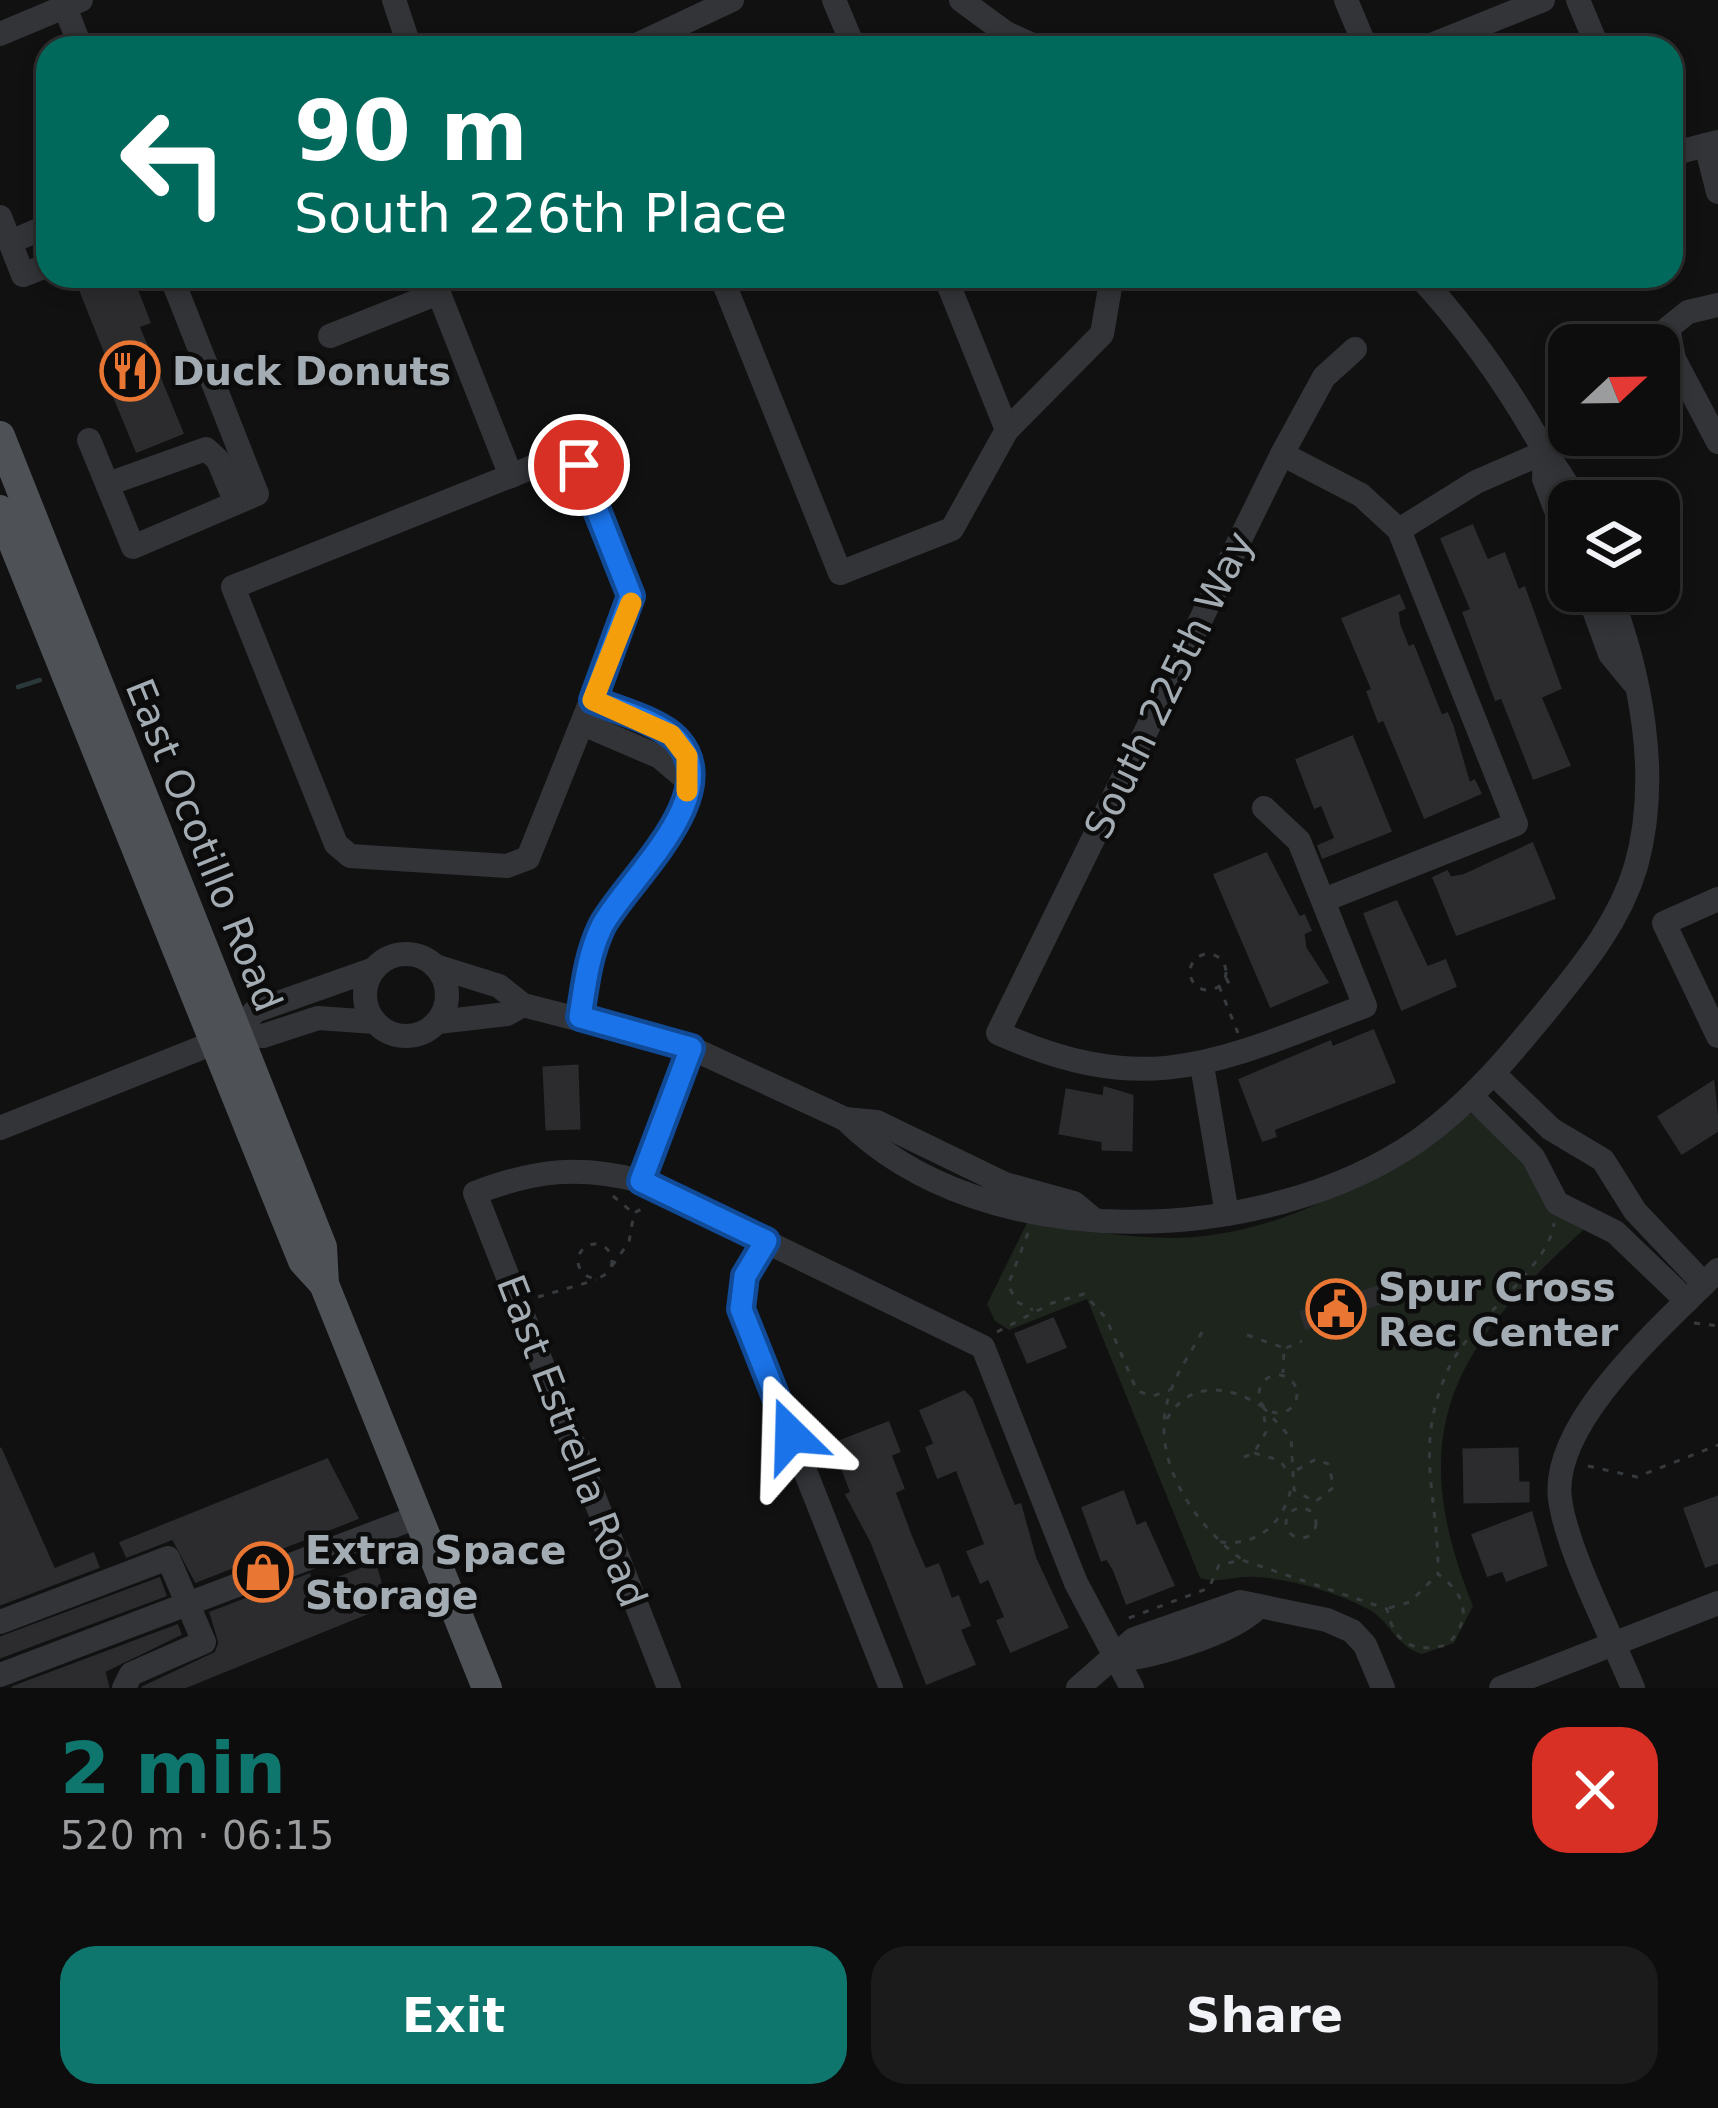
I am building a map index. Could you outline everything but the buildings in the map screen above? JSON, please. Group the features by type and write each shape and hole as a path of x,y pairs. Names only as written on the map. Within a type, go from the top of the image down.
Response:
{"main road":[{"name":"East Ocotillo Road","path":"0,436 224,1039"},
{"name":"East Ocotillo Road","path":"0,510 224,1039 322,1247 324,1284 487,1688"}],"street":[{"path":"394,0 406,36"},
{"path":"651,36 732,0"},
{"path":"834,0 849,36"},
{"path":"961,0 991,36"},
{"path":"1346,0 1361,36"},
{"path":"1454,36 1543,0"},
{"path":"1578,0 1593,36"},
{"path":"0,34 73,3 79,36"},
{"path":"1712,144 1718,192"},
{"path":"0,217 23,275 36,270"},
{"path":"10,242 36,231"},
{"path":"89,440 133,547 257,494 176,288"},
{"path":"330,336 427,288"},
{"path":"437,288 511,476"},
{"path":"726,288 840,573 952,530 1007,430 1102,334 1110,288"},
{"path":"951,288 1007,430"},
{"path":"1430,288 1477,342 1567,480"},
{"path":"1718,304 1688,312 1668,328 1674,359 1718,442"},
{"name":"South 225th Way","path":"1202,1065 1124,1072 1057,1059 998,1033 1282,454 1324,377 1355,350"},
{"path":"108,484 206,449 218,460 236,503"},
{"path":"1399,530 1476,482 1545,452"},
{"path":"1545,452 1548,489"},
{"path":"1282,454 1361,495 1399,530 1516,824 1324,901"},
{"path":"558,457 570,457 579,465 631,596 583,724 522,863 350,856 336,844 233,586 511,476 558,457"},
{"path":"1594,612 1610,654 1634,684"},
{"path":"224,1039 255,1011 404,954 499,986 523,1005 691,1048 845,1119 889,1153 991,1201 1036,1215 1071,1223 1092,1217 1155,1222 1286,1202 1351,1179 1419,1140 1482,1085 1595,951 1636,865 1648,805 1646,743 1630,644 1618,612"},
{"path":"580,1017 594,944 611,911 660,851 685,800 687,756 671,735 593,700"},
{"path":"583,724 660,757 686,778"},
{"path":"1226,1214 1202,1065 1365,1006 1299,841 1264,808"},
{"path":"1718,898 1664,923 1718,1036"},
{"path":"435,966 447,999 438,1022"},
{"path":"374,969 364,996 375,1022"},
{"path":"0,1128 224,1039 263,1036 319,1018 375,1022 406,1036 438,1022 507,1014 523,1005"},
{"path":"691,1048 650,1185 983,1347 1076,1583 1132,1688"},
{"path":"1482,1085 1604,1160 1611,1177 1697,1291"},
{"path":"1482,1085 1565,1209 1584,1212 1697,1291"},
{"path":"845,1119 877,1122 1005,1184 1074,1203 1092,1217"},
{"path":"1549,1186 1554,1160 1579,1148"},
{"name":"East Estrella Road","path":"650,1185 580,1168 541,1170 476,1193 669,1688"},
{"path":"1584,1212 1601,1204 1611,1177"},
{"path":"766,1241 745,1276 741,1309 891,1688"},
{"path":"1633,1688 1560,1498 1564,1455 1590,1409 1697,1291"},
{"path":"0,1675 417,1517"},
{"path":"0,1622 164,1557 171,1561 204,1642 131,1674 124,1688"},
{"path":"1501,1688 1718,1603"},
{"path":"1078,1688 1117,1660 1134,1640 1203,1623 1243,1623 1258,1607 1327,1620 1352,1631 1365,1645 1383,1688"},
{"path":"1117,1660 1142,1658 1203,1623"}],"path":[{"path":"1219,986 1198,988 1191,980 1194,961 1212,955 1221,960 1233,991"},
{"path":"1219,986 1225,976"},
{"path":"1219,986 1245,1052"},
{"path":"519,1305 584,1288 611,1268 629,1241 634,1213 650,1185"},
{"path":"1388,1609 1398,1639 1413,1648 1447,1645 1460,1630 1464,1608 1455,1587 1438,1574 1426,1457 1436,1405 1470,1333 1547,1249 1554,1226 1549,1186"},
{"path":"1034,1311 1017,1302 1008,1285 1036,1215"},
{"path":"597,1278 588,1277 578,1263 584,1247 592,1244 609,1250 611,1268"},
{"path":"1697,1291 1703,1327 1718,1327"},
{"path":"983,1347 999,1330 1074,1294 1095,1300 1137,1391 1153,1396 1170,1390"},
{"path":"1202,1332 1170,1390 1166,1420 1168,1454 1180,1491 1197,1520 1242,1560 1388,1609 1410,1602 1438,1574"},
{"path":"1247,1335 1284,1348 1302,1341"},
{"path":"1282,1375 1284,1348"},
{"path":"1166,1420 1176,1403 1204,1389 1240,1394 1263,1407 1282,1414 1297,1401 1294,1382 1282,1375 1266,1379 1260,1387 1263,1407 1266,1432 1254,1453 1237,1460"},
{"path":"1219,1541 1260,1536 1282,1514 1294,1474 1316,1459 1335,1474 1327,1498 1310,1501 1294,1490 1294,1474 1291,1438 1263,1407"},
{"path":"1564,1455 1598,1472 1637,1477 1718,1445"},
{"path":"1254,1453 1279,1460 1294,1474"},
{"path":"1307,1509 1310,1501"},
{"path":"1307,1509 1317,1522 1315,1531 1300,1539 1287,1528 1286,1520 1291,1512 1307,1509"},
{"path":"1134,1640 1121,1631 1138,1611 1209,1588 1219,1565 1242,1560"}],"shaded area":[{"path":"1466,1111 1489,1123 1590,1224 1505,1310 1475,1351 1454,1394 1443,1439 1442,1488 1452,1543 1473,1606 1454,1643 1422,1654 1405,1645 1374,1613 1327,1592 1270,1578 1200,1578 1087,1299 1009,1330 995,1321 987,1304 1028,1221 1167,1238 1248,1228 1347,1190"}],"waterway":[{"path":"18,687 40,680"}],"slow traffic":[{"path":"631,603 593,700 671,735 687,756 687,791"}],"place":[{"name":"Duck Donuts","path":"130,371"},
{"name":"Spur Cross Rec Center","path":"1336,1309"},
{"name":"Extra Space Storage","path":"263,1572"}],"route":[{"path":"579,465 631,596 593,700 671,735 689,764 685,800 660,851 611,911 594,944 580,1017 691,1048 641,1181 766,1241 745,1276 741,1309 791,1435"}]}
